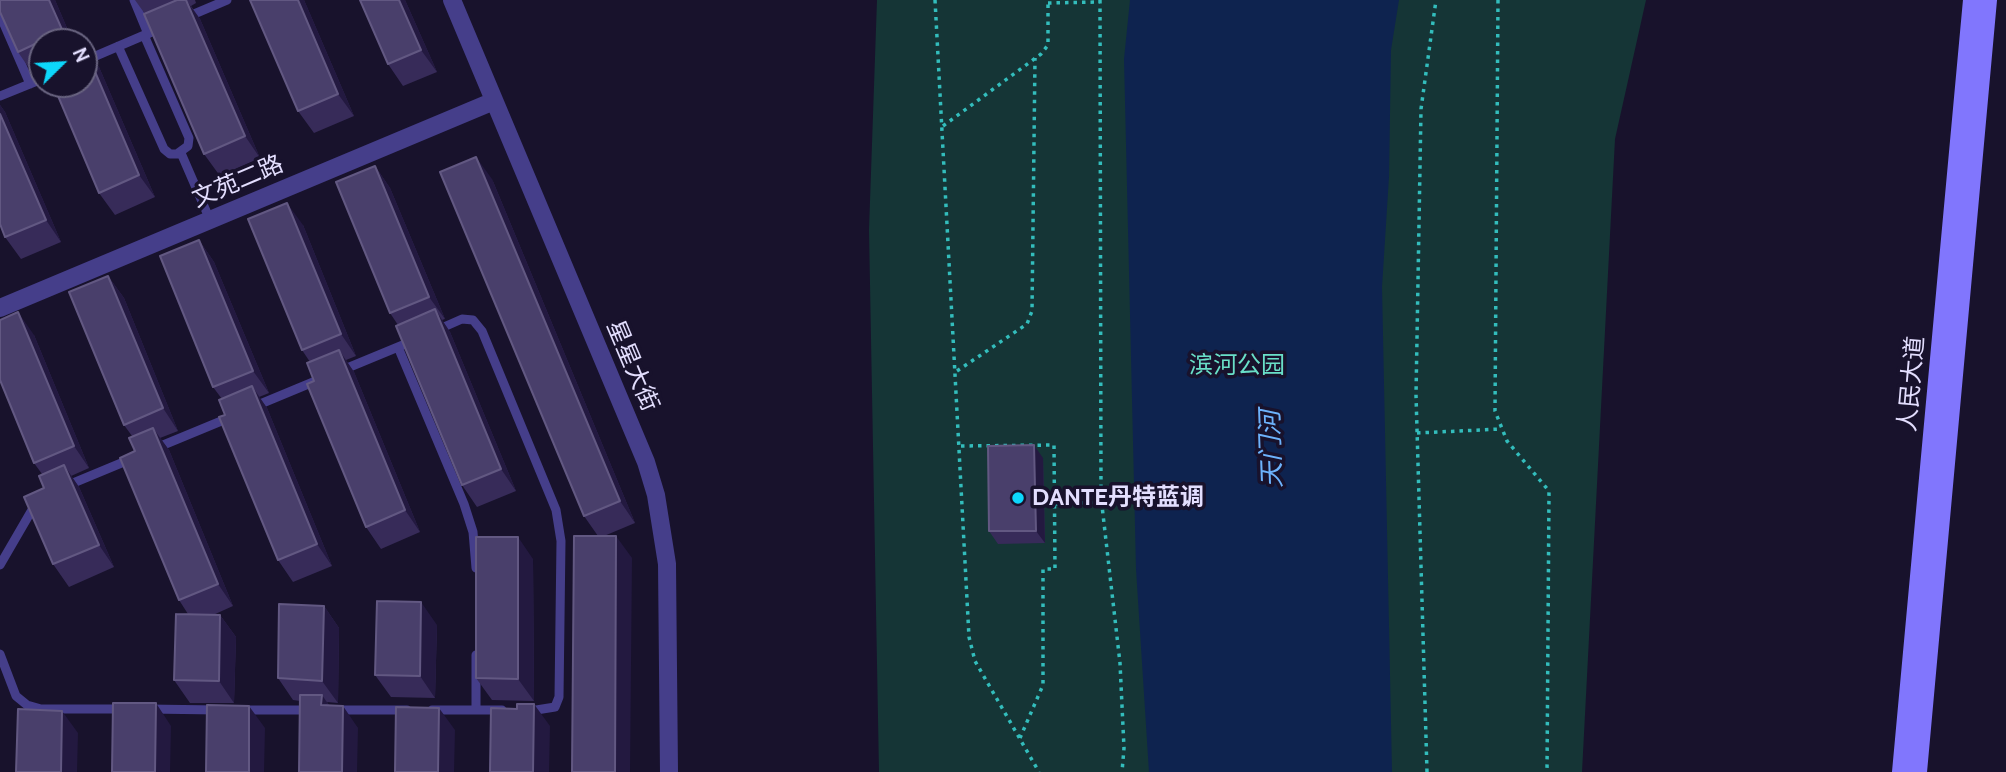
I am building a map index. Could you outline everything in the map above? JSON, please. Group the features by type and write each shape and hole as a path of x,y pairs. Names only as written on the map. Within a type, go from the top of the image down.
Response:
{"main road":[{"name":"人民大道","path":"1901,772 1972,0"},
{"name":"人民大道","path":"1918,772 1988,0"}],"street":[{"name":"星星大街","path":"452,0 646,462 656,495 667,564 669,772"},
{"name":"文苑二路","path":"0,308 494,101"}],"lane":[{"path":"118,46 164,149 170,154 181,153 188,146 189,138 134,0"},
{"path":"182,19 227,0"},
{"path":"0,15 28,79"},
{"path":"98,55 171,24"},
{"path":"0,96 28,85"},
{"path":"181,153 210,220"},
{"path":"56,490 462,319 473,320 482,331 556,510 561,541 559,696 555,707 542,711 328,710"},
{"path":"398,347 464,504 473,532 476,577"},
{"path":"0,565 43,495"},
{"path":"476,644 476,710"},
{"path":"0,654 16,696 27,705 41,709 314,710"},
{"path":"396,710 396,723"}],"path":[{"path":"935,0 957,371 969,637 975,661 1039,772"},
{"path":"1427,772 1417,433 1421,109 1436,0"},
{"path":"1498,0 1495,411 1501,429 1549,491 1547,772"},
{"path":"943,126 1035,58 1048,45 1048,1 1100,1 1102,502 1119,663 1124,748 1122,772"},
{"path":"957,371 1027,324 1032,311 1035,58"},
{"path":"1417,433 1501,429"},
{"path":"961,446 1054,445 1055,569 1043,569 1043,685 1019,739"},
{"path":"1055,504 1102,502"}],"green space":[{"name":"滨河公园","path":"877,0 1646,0 1615,139 1582,772 879,772 869,230"}],"water":[{"name":"天门河","path":"1130,0 1399,0 1391,50 1389,177 1382,287 1392,772 1149,772 1136,569 1124,59"}],"building":[{"path":"0,0 49,0 61,28 28,28 28,47 18,52 0,12"},
{"path":"177,0 186,0 245,136 204,154 144,14"},
{"path":"250,0 298,0 338,94 298,111"},
{"path":"360,0 399,0 421,50 388,64"},
{"path":"98,79 139,175 99,193 59,98 98,98"},
{"path":"0,114 46,220 5,237 0,224"},
{"path":"476,157 620,501 584,516 440,172"},
{"path":"375,166 429,297 390,313 336,182"},
{"path":"287,203 341,334 302,350 248,219"},
{"path":"199,240 253,371 213,387 160,256"},
{"path":"108,276 163,408 124,425 69,292"},
{"path":"435,309 501,469 462,485 396,326"},
{"path":"18,312 74,446 34,463 0,380 0,320"},
{"path":"339,350 405,510 366,527 307,384 314,381 307,363"},
{"path":"252,386 317,544 278,560 219,417 225,415 219,400"},
{"path":"153,428 218,584 179,600 120,458 135,451 129,438"},
{"path":"1034,445 1036,531 989,531 988,446"},
{"path":"64,465 99,545 53,564 24,497 44,488 39,476"},
{"path":"574,536 616,536 615,772 572,772"},
{"path":"476,537 518,537 518,679 476,678"},
{"path":"377,601 421,602 420,676 375,675"},
{"path":"279,604 324,606 322,681 278,678"},
{"path":"176,614 220,615 219,681 174,680"},
{"path":"300,695 322,695 321,705 343,706 342,772 299,772"},
{"path":"113,703 156,703 155,772 112,772"},
{"path":"517,704 534,704 533,772 490,772 491,708 517,709"},
{"path":"207,705 249,706 249,772 206,772"},
{"path":"396,707 439,708 438,772 395,772"},
{"path":"18,709 62,711 61,772 16,772"}],"place":[{"name":"DANTE丹特蓝调","path":"1018,498"}]}
